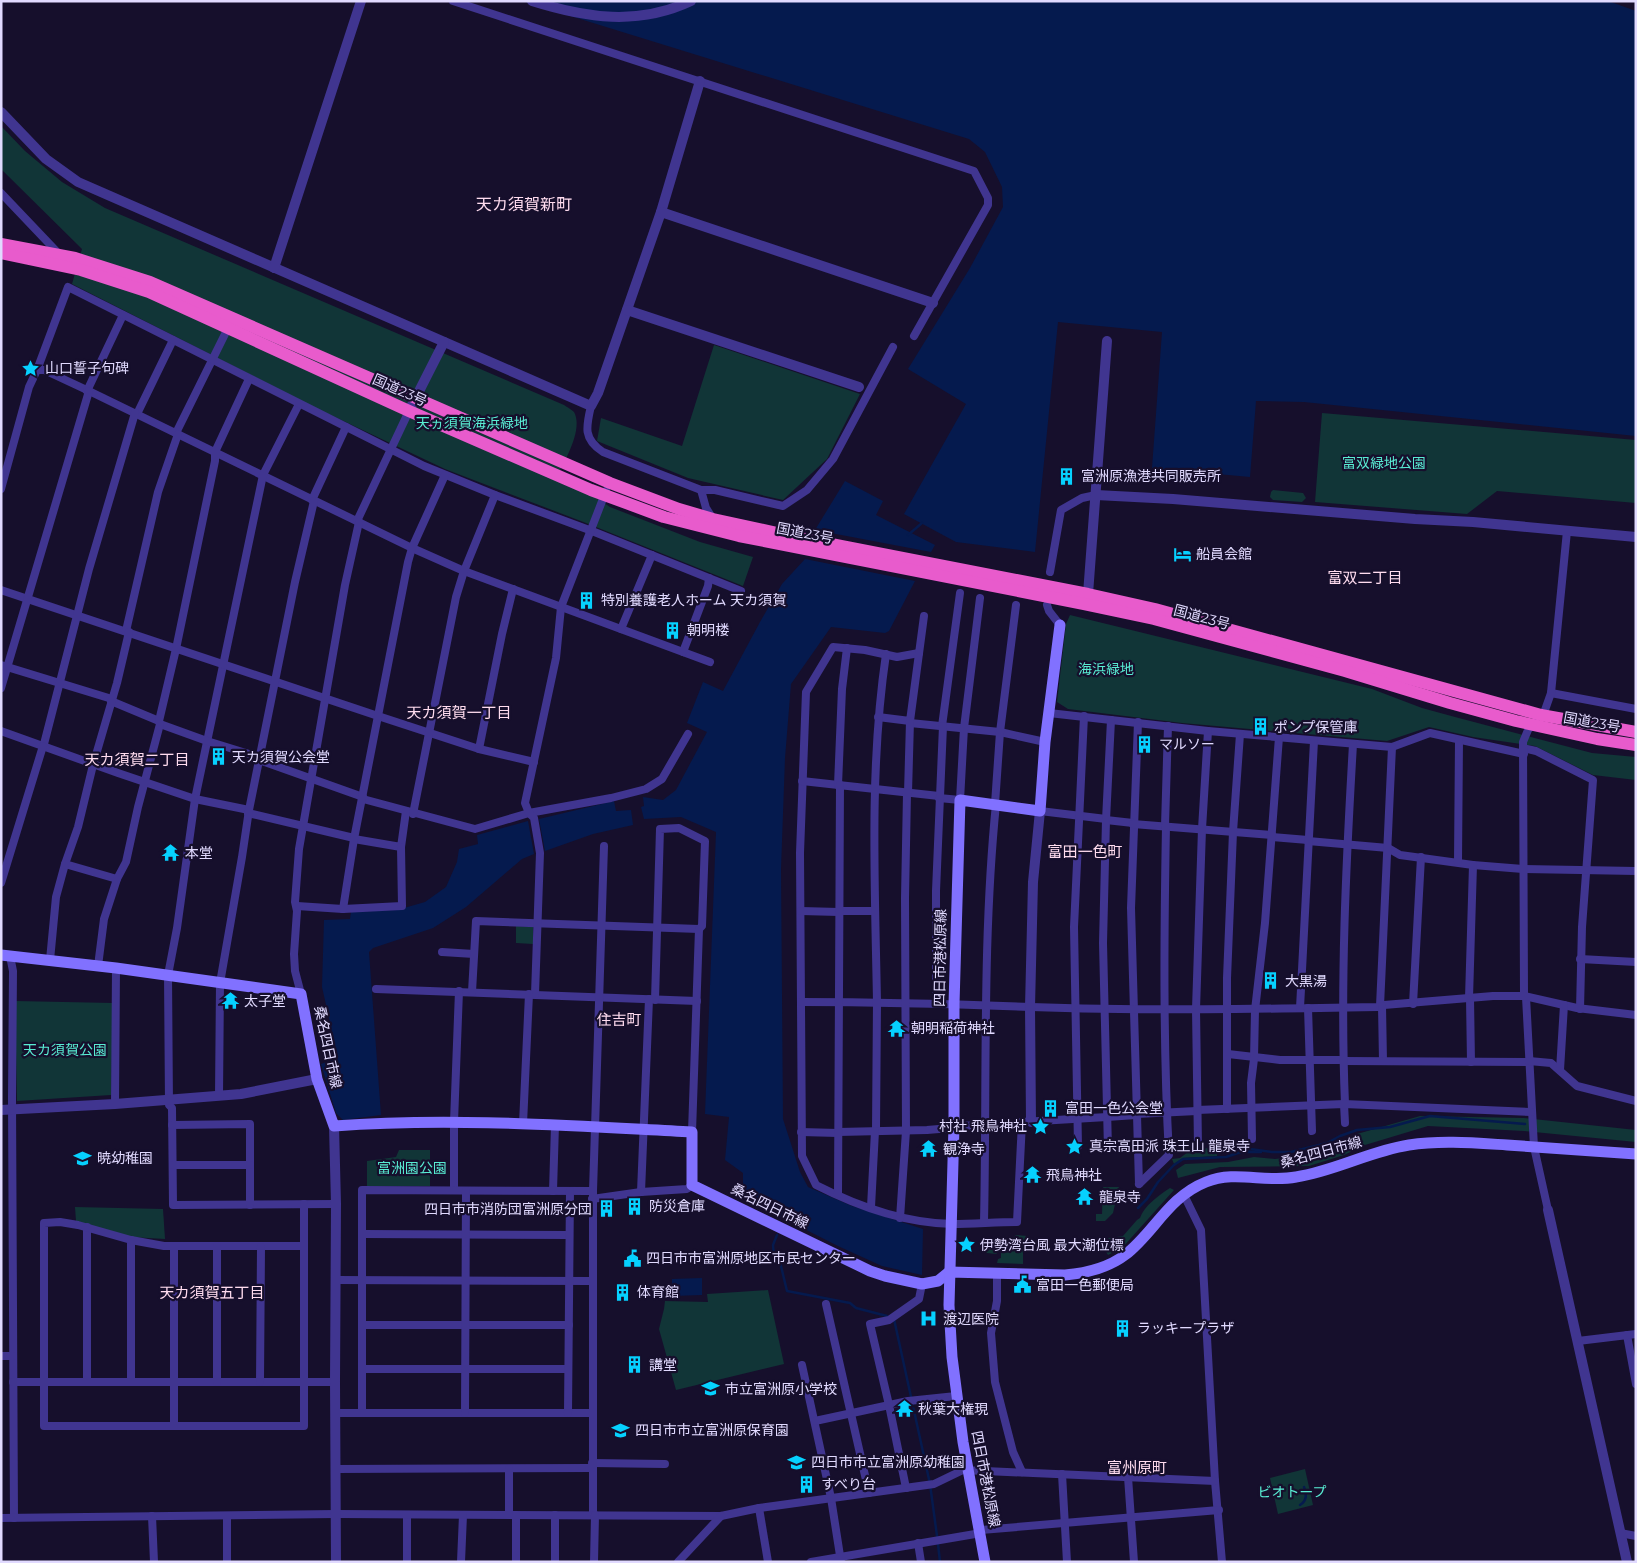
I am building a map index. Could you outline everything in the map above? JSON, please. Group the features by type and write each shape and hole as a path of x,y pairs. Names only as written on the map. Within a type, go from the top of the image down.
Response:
{"highway":[{"name":"国道23号","path":"1,244 59,254 123,273 178,294 610,483 713,519 790,541"},
{"name":"国道23号","path":"1,253 59,264 104,276 149,292 409,411 604,496 698,527 790,541 947,572 1154,620 1335,668 1450,703 1532,725 1636,745"},
{"name":"国道23号","path":"947,572 1088,594 1220,626 1541,715 1636,732"}],"main road":[{"path":"960,800 1040,811 1045,742 1060,625"},
{"name":"四日市港松原線","path":"960,800 954,1004 954,1126 948,1305 956,1396 985,1562"},
{"name":"桑名四日市線","path":"6,955 116,968 301,994 317,1079 334,1126"},
{"path":"334,1126 386,1122 454,1122 692,1132 692,1185"},
{"name":"桑名四日市線","path":"692,1185 870,1271 922,1284 938,1282 949,1269 997,1273 1065,1275 1109,1265 1131,1250 1163,1214 1184,1195 1199,1185 1214,1179 1236,1176 1279,1179 1296,1177 1409,1145 1459,1142 1636,1154"}],"street":[{"path":"274,268 362,1"},
{"path":"453,1 974,172 988,198 988,206 914,336"},
{"path":"532,1 582,15 608,18 648,14 682,6 691,1"},
{"path":"700,81 662,212 598,393 591,406 587,430 595,447 603,452 701,490 715,490 783,506 807,490 833,459 893,347"},
{"path":"1,112 46,159 78,182 591,406"},
{"path":"1,193 59,254"},
{"path":"662,212 934,303"},
{"path":"1,489 29,387 68,288 391,450 445,475 741,591"},
{"path":"627,310 859,387"},
{"path":"1,688 4,665 88,391 123,315"},
{"path":"50,960 56,897 78,827 93,765 112,700 158,492 177,434 228,328"},
{"path":"1,883 44,747 76,615 110,494 136,414 173,340"},
{"path":"1088,594 1108,341"},
{"path":"301,994 295,971 297,906 295,902 299,848 345,585 358,522 409,411 444,342"},
{"path":"37,370 44,370 412,548 464,571 710,662"},
{"path":"98,966 104,919 117,879 126,862 160,723 203,525 215,452 249,379"},
{"path":"299,404 263,475 195,798 177,928 168,975 169,1106 172,1108 173,1205 336,1204"},
{"path":"219,1096 220,983 259,758 313,500 346,427"},
{"path":"343,909 354,838 412,548 445,475"},
{"path":"523,1124 538,924 539,850 526,803 556,658 561,607 610,483"},
{"path":"701,490 706,508 713,519"},
{"path":"297,906 343,909 402,906 401,847 428,732 448,632 464,571 495,495"},
{"path":"1050,572 1060,510 1082,498 1096,495 1174,499 1636,537"},
{"path":"1567,531 1551,692 1548,704 1524,736 1523,751 1525,996 1532,1133 1627,1562"},
{"path":"621,629 652,555"},
{"path":"683,652 708,586 709,578"},
{"path":"479,749 513,589"},
{"path":"1,590 479,749 534,762"},
{"path":"936,1004 936,891 943,726 960,593"},
{"path":"802,781 960,800 964,728 980,598"},
{"path":"984,1222 989,893 1000,732 1016,605"},
{"path":"1047,605 1049,611 1060,625"},
{"path":"900,1218 906,1131 905,898 907,793 910,722 924,616"},
{"path":"919,653 897,657 833,647 806,692 802,781 802,1156 816,1185 900,1218 951,1225 1017,1222 1026,1122 1033,882 1040,811 1133,823 1388,848 1400,855 1523,870 1636,870"},
{"path":"838,1194 839,785 842,689 847,648"},
{"path":"870,1207 875,1131 877,1002 874,911 875,789 878,717 886,654"},
{"path":"4,665 112,700 160,723 363,798 409,813 474,829 618,796 653,785 667,774 688,734"},
{"path":"1551,692 1636,708"},
{"path":"1049,713 1208,731 1392,747 1430,733 1458,740 1523,751 1536,751 1593,780 1580,959 1580,1009"},
{"path":"1078,1146 1074,927 1084,716"},
{"path":"878,717 1000,732 1045,742"},
{"path":"1108,1149 1103,943 1111,720"},
{"path":"1138,722 1131,908 1139,1184 1169,1155 1165,1009 1165,826 1168,726"},
{"path":"1,731 93,765 195,798 303,826 401,847"},
{"path":"1198,1146 1196,1009 1202,829 1208,731"},
{"path":"1227,1109 1228,1054 1226,1009 1233,832 1240,734"},
{"path":"1252,1139 1251,1083 1254,1056 1255,1010 1265,923 1279,737"},
{"path":"1312,1131 1309,1061 1304,1008 1308,840 1314,740"},
{"path":"1458,740 1458,862"},
{"path":"1345,1124 1343,1008 1347,844 1352,744"},
{"path":"1383,1061 1381,1006 1382,934 1392,747"},
{"path":"641,1192 657,928 660,829 679,828 705,841 702,926 699,929 692,1132"},
{"path":"594,1562 592,1195 604,846"},
{"path":"1414,1004 1421,857"},
{"path":"65,864 117,879"},
{"path":"1471,1062 1469,998 1473,865"},
{"path":"801,911 874,911"},
{"path":"472,992 476,921 699,929"},
{"path":"442,952 474,954"},
{"path":"6,955 13,971 14,1518"},
{"path":"1580,959 1636,962"},
{"path":"116,968 116,1104"},
{"path":"376,989 697,1001"},
{"path":"454,1190 454,1122 459,991"},
{"path":"801,1002 1255,1010 1343,1008 1414,1004 1469,998 1525,996 1580,1009 1636,1015"},
{"path":"1560,1070 1564,1005"},
{"path":"1228,1054 1280,1060 1309,1061 1551,1063 1577,1086 1636,1101"},
{"path":"1,1110 116,1104 241,1094 317,1079"},
{"path":"801,1132 945,1129 954,1126 1017,1124 1136,1114 1344,1104 1531,1114"},
{"path":"172,1125 250,1124 250,1205"},
{"path":"553,1191 556,1125"},
{"path":"334,1126 336,1204 336,1562"},
{"path":"173,1165 250,1165"},
{"path":"362,1412 362,1190 570,1191 592,1195 687,1189 692,1185"},
{"path":"465,1413 466,1191"},
{"path":"568,1413 570,1191"},
{"path":"1184,1195 1200,1230 1222,1562"},
{"path":"304,1204 304,1246 304,1426 44,1426 44,1223 60,1222 87,1227 150,1244 174,1246 304,1246"},
{"path":"87,1227 87,1382"},
{"path":"363,1234 569,1235"},
{"path":"131,1240 131,1382"},
{"path":"174,1246 174,1425"},
{"path":"217,1246 217,1382"},
{"path":"260,1246 260,1382"},
{"path":"997,1273 997,1301 990,1333 995,1382 1013,1452 1022,1472"},
{"path":"336,1280 592,1281"},
{"path":"906,1488 870,1324 889,1320 918,1300 922,1284"},
{"path":"826,1304 870,1493"},
{"path":"362,1326 569,1325"},
{"path":"1578,1341 1631,1335 1636,1384"},
{"path":"1,1356 13,1356"},
{"path":"802,1365 831,1498 841,1559"},
{"path":"362,1369 568,1369"},
{"path":"13,1382 335,1382"},
{"path":"815,1422 908,1401 956,1396"},
{"path":"335,1413 593,1413"},
{"path":"336,1468 509,1468 665,1464"},
{"path":"509,1468 516,1562"},
{"path":"1,1518 336,1514 721,1516 760,1508 930,1484 963,1470 1216,1481"},
{"path":"1062,1474 1066,1562"},
{"path":"1128,1478 1134,1562"},
{"path":"760,1508 768,1562"},
{"path":"811,1562 841,1559 981,1531 1219,1510"},
{"path":"407,1515 407,1562"},
{"path":"462,1515 462,1562"},
{"path":"555,1515 555,1562"},
{"path":"152,1516 154,1562"},
{"path":"227,1516 227,1562"},
{"path":"682,1560 721,1516"},
{"path":"1620,1533 1636,1536"},
{"path":"918,1543 921,1562"}],"green space":[{"name":"天ヵ須賀海浜緑地","path":"1,126 25,151 62,182 105,208 564,405 574,412 576,428 571,447 555,480 597,498 610,507 700,542 753,557 743,586 445,469 318,409 72,284 82,249 1,169"},
{"path":"714,345 860,394 827,459 783,500 688,478 597,441 601,418 682,446"},
{"name":"富双緑地公園","path":"1322,413 1636,440 1636,503 1497,491 1467,514 1315,502"},
{"path":"1273,490 1303,493 1306,498 1302,502 1273,500 1270,497"},
{"name":"海浜緑地","path":"1070,615 1372,689 1422,708 1592,753 1636,757 1636,780 1593,775 1535,746 1473,737 1429,727 1387,741 1182,723 1068,709 1057,702 1066,624"},
{"path":"516,926 533,927 533,944 516,943"},
{"name":"天カ須賀公園","path":"15,1001 113,1003 111,1095 17,1101"},
{"path":"1420,1116 1524,1118 1636,1130 1636,1142 1524,1131 1428,1126 1365,1145 1344,1155 1309,1166 1220,1167 1178,1178 1176,1170 1185,1164 1228,1162 1254,1157 1275,1159 1300,1156 1327,1150 1357,1134"},
{"path":"1192,1149 1218,1149 1217,1156 1183,1158 1174,1164 1172,1159 1180,1158"},
{"name":"富洲園公園","path":"399,1150 430,1150 430,1186 367,1186 367,1161 396,1157"},
{"path":"1103,1187 1119,1187 1113,1213 1105,1221 1096,1221 1096,1214 1102,1214"},
{"path":"1170,1188 1174,1190 1122,1248 1108,1255 1104,1242 1109,1238 1123,1236 1140,1218 1148,1205"},
{"path":"75,1207 163,1209 165,1239 130,1237 76,1221"},
{"path":"1016,1235 1027,1236 1023,1243 1023,1264 997,1263 998,1259 1001,1258 1001,1253 1005,1251 1007,1253 1012,1248 1008,1243"},
{"path":"989,1237 996,1237 1004,1247 996,1254 987,1253 982,1248 983,1243"},
{"path":"768,1290 784,1364 676,1390 659,1329 665,1301 708,1302 707,1294"},
{"name":"ビオトープ","path":"1305,1469 1313,1505 1278,1514 1270,1478"}],"water":[{"path":"522,1 1608,1 1636,11 1636,436 1304,402 1256,401 1250,477 1152,468 1162,332 1058,322 1035,552 956,542 904,514 966,404 908,369 970,268 1003,207 1002,187 985,152 969,139"},
{"path":"845,481 883,501 876,515 935,545 931,552 815,530"},
{"path":"805,559 915,581 889,631 885,633 831,627 791,684 785,758 781,869 783,1119 800,1172 808,1187 852,1206 923,1229 922,1275 882,1266 743,1198 743,1173 725,1160 729,1117 705,1114 716,832 681,817 644,819 641,807 644,806 643,797 663,800 676,790 707,732 687,723 703,682 723,691 782,584"},
{"path":"614,801 616,811 631,810 633,825 593,834 545,851 539,819"},
{"path":"528,821 534,854 522,859 466,907 433,928 373,948 369,952 381,1115 343,1120 336,1113 321,1064 338,1058 322,987 324,920 350,919 351,912 397,910 425,902 446,887 457,862 459,849 478,844 477,835"},
{"path":"702,1278 702,1295 672,1296 672,1279"}],"waterway":[{"path":"908,535 922,523"},
{"path":"1138,1208 1147,1199 1158,1182 1174,1165 1183,1159 1226,1157 1250,1149 1291,1152 1327,1143 1357,1130 1390,1127 1430,1116 1525,1124"},
{"path":"1244,1152 1261,1152"},
{"path":"777,1235 773,1245 774,1256 780,1262 787,1291 850,1303 856,1308 887,1316"},
{"path":"894,1319 930,1484 937,1536"},
{"path":"1300,1505 1306,1497 1304,1487"},
{"path":"938,1544 940,1562"}],"place":[{"name":"山口誓子句碑","path":"31,368"},
{"name":"富洲原漁港共同販売所","path":"1067,476"},
{"name":"船員会館","path":"1182,554"},
{"name":"特別養護老人ホーム 天カ須賀","path":"587,600"},
{"name":"朝明楼","path":"673,630"},
{"name":"ポンプ保管庫","path":"1260,727"},
{"name":"マルソー","path":"1145,744"},
{"name":"天カ須賀公会堂","path":"218,757"},
{"name":"本堂","path":"171,853"},
{"name":"大黒湯","path":"1271,981"},
{"name":"太子堂","path":"230,1001"},
{"name":"朝明稲荷神社","path":"897,1028"},
{"name":"富田一色公会堂","path":"1051,1108"},
{"name":"村社 飛鳥神社","path":"1041,1126"},
{"name":"真宗高田派 珠王山 龍泉寺","path":"1075,1146"},
{"name":"観浄寺","path":"929,1149"},
{"name":"暁幼稚園","path":"83,1158"},
{"name":"飛鳥神社","path":"1032,1175"},
{"name":"龍泉寺","path":"1085,1197"},
{"name":"防災倉庫","path":"635,1206"},
{"name":"四日市市消防団富洲原分団","path":"606,1209"},
{"name":"伊勢湾台風 最大潮位標","path":"966,1245"},
{"name":"四日市市富洲原地区市民センター","path":"632,1258"},
{"name":"富田一色郵便局","path":"1022,1285"},
{"name":"体育館","path":"623,1292"},
{"name":"渡辺医院","path":"929,1319"},
{"name":"ラッキープラザ","path":"1123,1328"},
{"name":"講堂","path":"635,1365"},
{"name":"市立富洲原小学校","path":"711,1389"},
{"name":"秋葉大権現","path":"904,1409"},
{"name":"四日市市立富洲原保育園","path":"621,1430"},
{"name":"四日市市立富洲原幼稚園","path":"797,1462"},
{"name":"すべり台","path":"807,1484"}],"district":[{"name":"天カ須賀新町","path":"524,204"},
{"name":"富双二丁目","path":"1365,578"},
{"name":"天カ須賀一丁目","path":"459,713"},
{"name":"天カ須賀二丁目","path":"137,760"},
{"name":"富田一色町","path":"1085,852"},
{"name":"住吉町","path":"619,1020"},
{"name":"天カ須賀五丁目","path":"212,1293"},
{"name":"富州原町","path":"1137,1468"}]}
